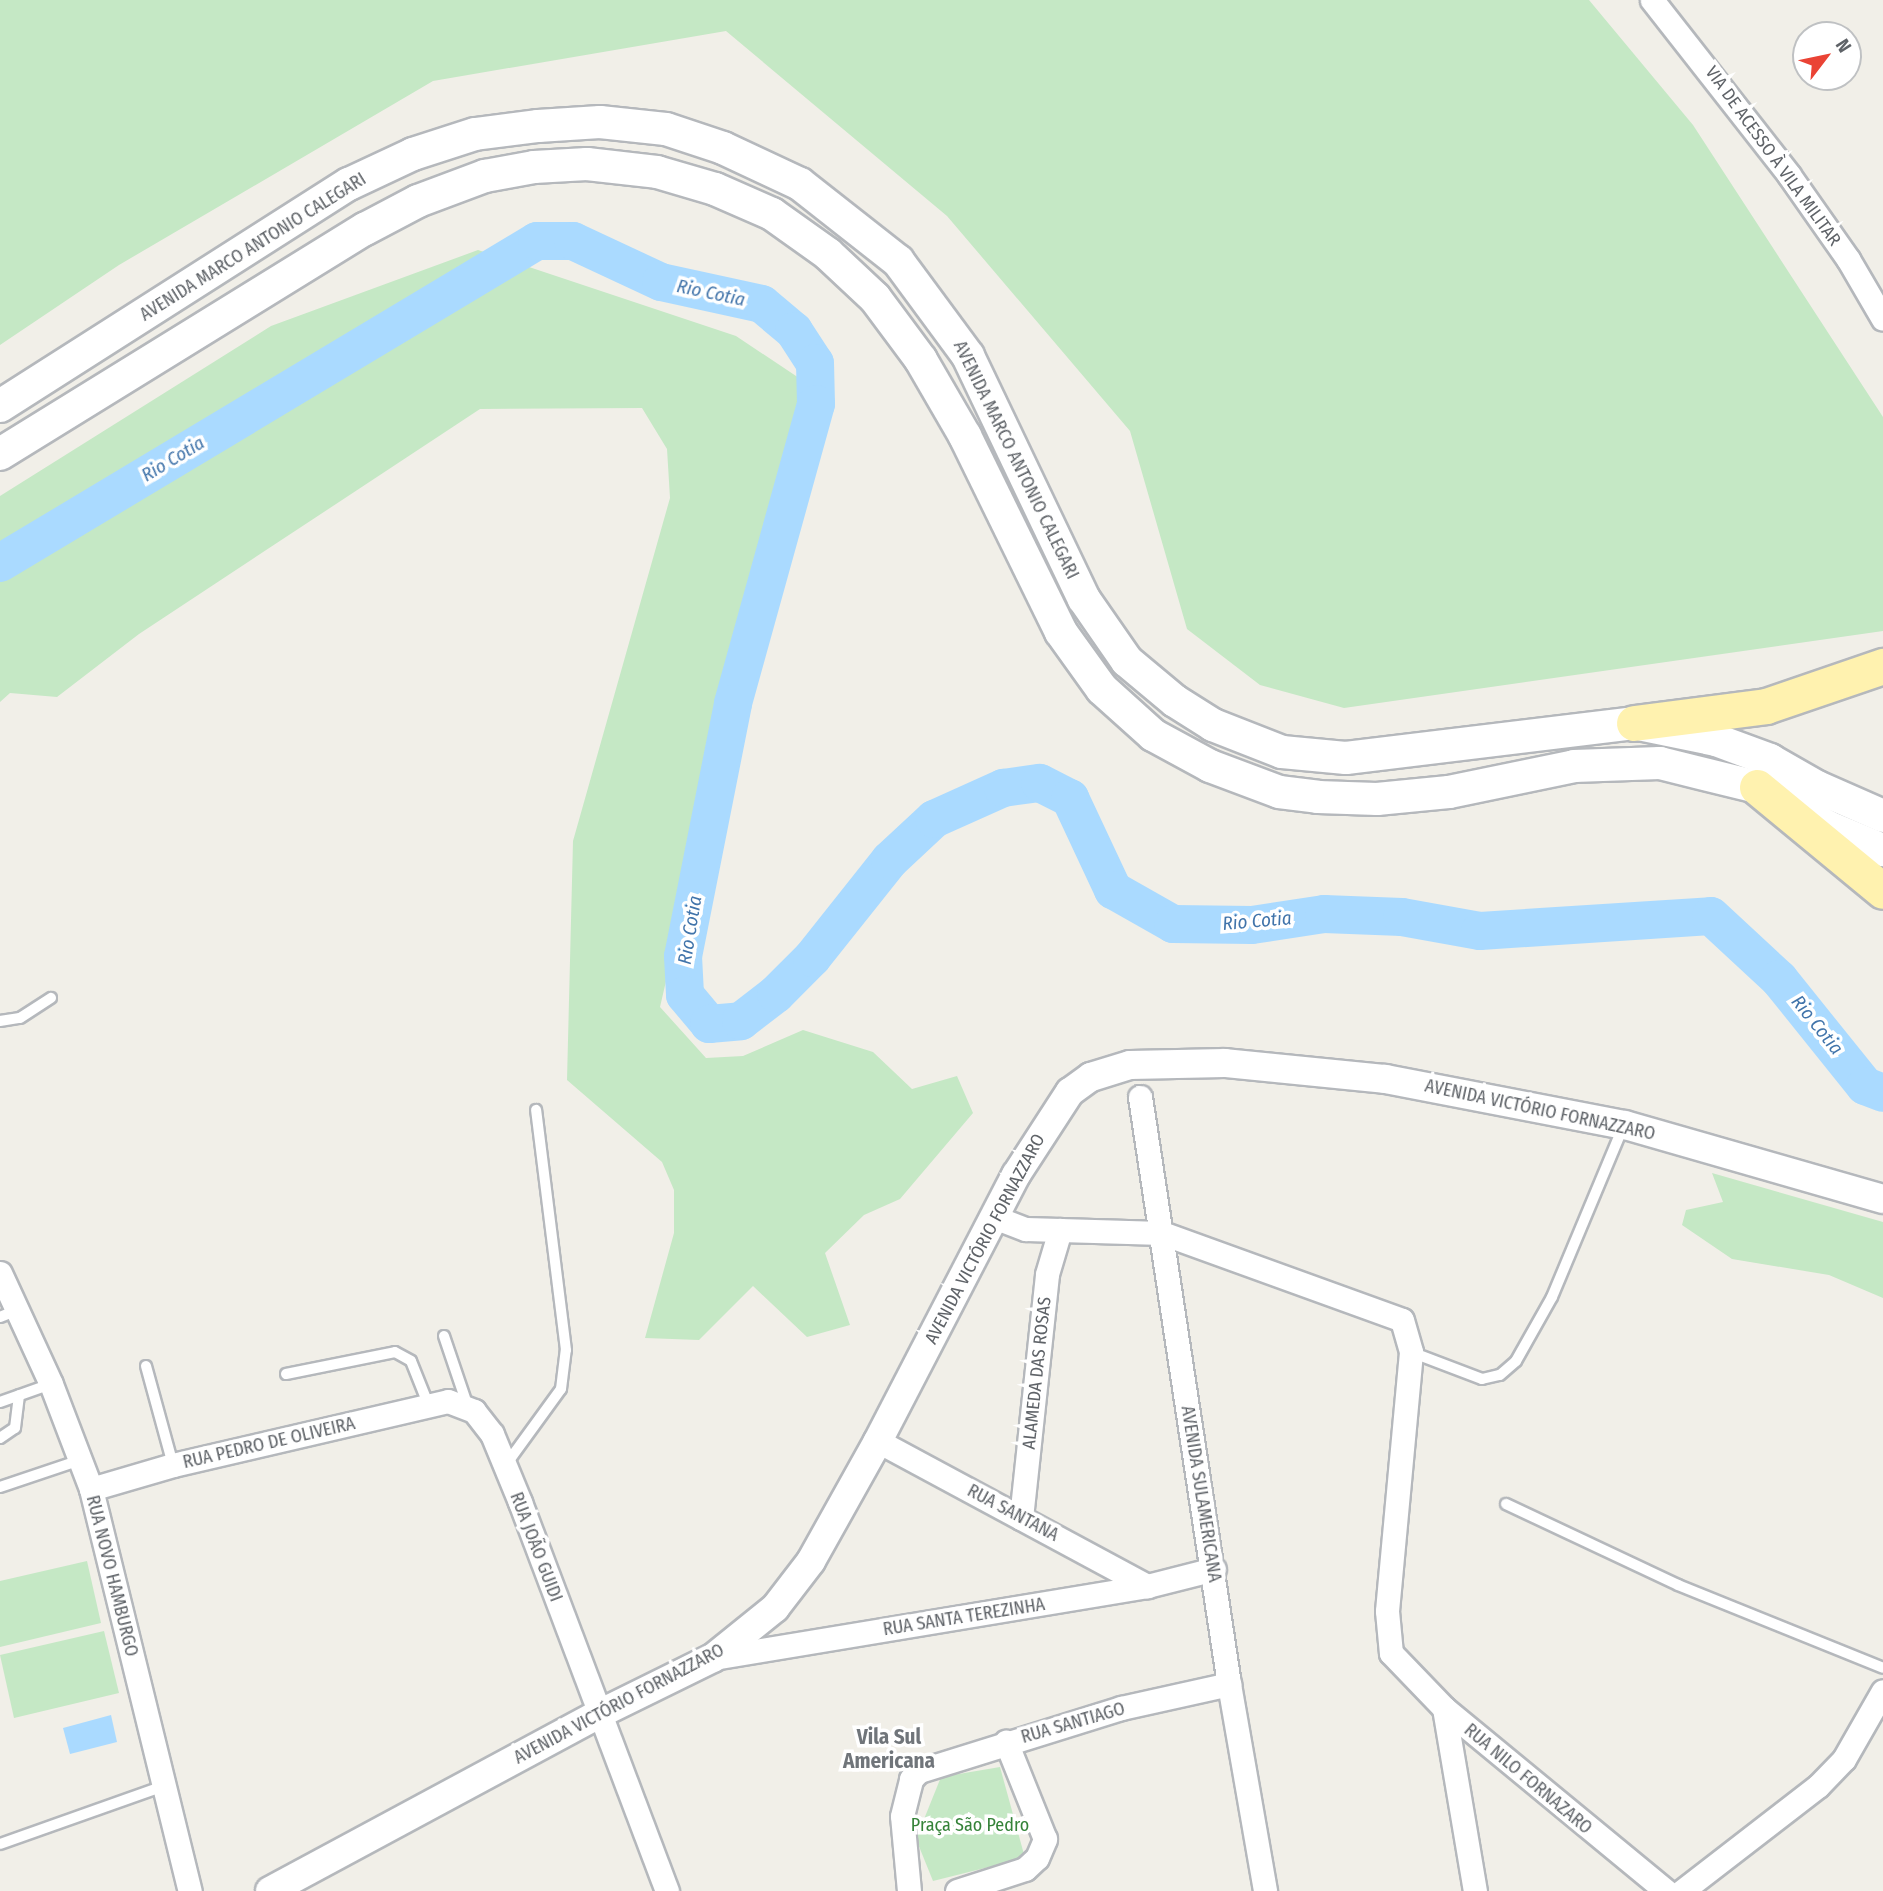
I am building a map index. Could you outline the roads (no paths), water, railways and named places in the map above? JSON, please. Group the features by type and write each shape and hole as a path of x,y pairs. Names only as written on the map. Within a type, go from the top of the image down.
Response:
{"main road":[{"name":"AVENIDA MARCO ANTONIO CALEGARI","path":"0,406 349,184 413,154 475,134 538,126 600,122 666,129 723,148 800,184 898,261 968,356 1091,610 1127,661 1175,701 1213,725 1282,751 1346,758 1634,723 1716,740 1770,760 1817,787 1883,816"},
{"name":"AVENIDA MARCO ANTONIO CALEGARI","path":"0,454 418,201 485,176 534,167 587,164 657,172 715,189 772,214 828,254 875,298 921,360 965,436 1016,548 1061,632 1102,689 1153,735 1233,774 1279,792 1318,797 1377,799 1449,792 1574,766 1616,762 1660,763 1757,787 1829,827 1883,850"},
{"path":"1634,723 1766,706 1883,666"},
{"path":"1757,787 1883,891"}],"street":[{"name":"VIA DE ACESSO À VILA MILITAR","path":"1652,0 1789,175 1848,259 1883,319"},
{"name":"AVENIDA VICTÓRIO FORNAZZARO","path":"270,1891 599,1714 713,1658 782,1599 811,1561 878,1441 994,1217 1070,1092 1091,1077 1130,1065 1225,1063 1385,1079 1625,1125 1883,1199"},
{"name":"AVENIDA SULAMERICANA","path":"1140,1097 1214,1569 1229,1684 1265,1891"},
{"path":"994,1217 1026,1229 1163,1233 1402,1320 1412,1352"},
{"name":"ALAMEDA DAS ROSAS","path":"1021,1518 1048,1274 1060,1230"},
{"name":"RUA NOVO HAMBURGO","path":"0,1273 9,1313 51,1384 90,1489 190,1891"},
{"name":"RUA NILO FORNAZARO","path":"1412,1352 1387,1611 1388,1644 1396,1661 1444,1708 1666,1891"},
{"name":"RUA JOÃO GUIDI","path":"448,1405 492,1434 667,1891"},
{"name":"RUA PEDRO DE OLIVEIRA","path":"90,1489 173,1465 448,1405"},
{"name":"RUA SANTANA","path":"878,1441 1147,1586"},
{"name":"RUA SANTA TEREZINHA","path":"713,1658 1147,1586 1214,1569"},
{"name":"RUA SANTIAGO","path":"909,1891 902,1816 911,1779 919,1771 1121,1708 1229,1684"},
{"path":"1682,1891 1818,1786 1844,1759 1883,1691"},
{"path":"1444,1708 1475,1891"},
{"path":"957,1891 1025,1869 1037,1858 1045,1839 1006,1742"}],"lane":[{"path":"0,1021 20,1018 51,998"},
{"path":"505,1466 561,1389 566,1350 536,1110"},
{"path":"1412,1352 1482,1379 1500,1375 1516,1361 1552,1297 1625,1125"},
{"path":"444,1336 448,1405"},
{"path":"286,1374 395,1352 411,1361 448,1405"},
{"path":"146,1366 173,1465"},
{"path":"0,1402 51,1384"},
{"path":"0,1438 15,1428 19,1395"},
{"path":"0,1487 80,1460"},
{"path":"1506,1504 1678,1585 1883,1668"},
{"path":"0,1844 164,1786"}],"water":[{"path":"111,1715 117,1742 70,1754 63,1728"}],"waterway":[{"name":"Rio Cotia","path":"0,563 537,241 573,241 661,282 762,304 794,331 815,363 816,404 733,704 683,956 685,995 709,1024 741,1021 776,994 812,958 890,860 934,819 1003,788 1040,783 1070,798 1113,890 1173,924 1252,925 1324,914 1402,917 1480,931 1711,916 1779,979 1865,1086 1883,1093"}],"district":[{"name":"Vila Sul Americana","path":"889,1749"}],"park label":[{"name":"Praça São Pedro","path":"970,1825"}]}
